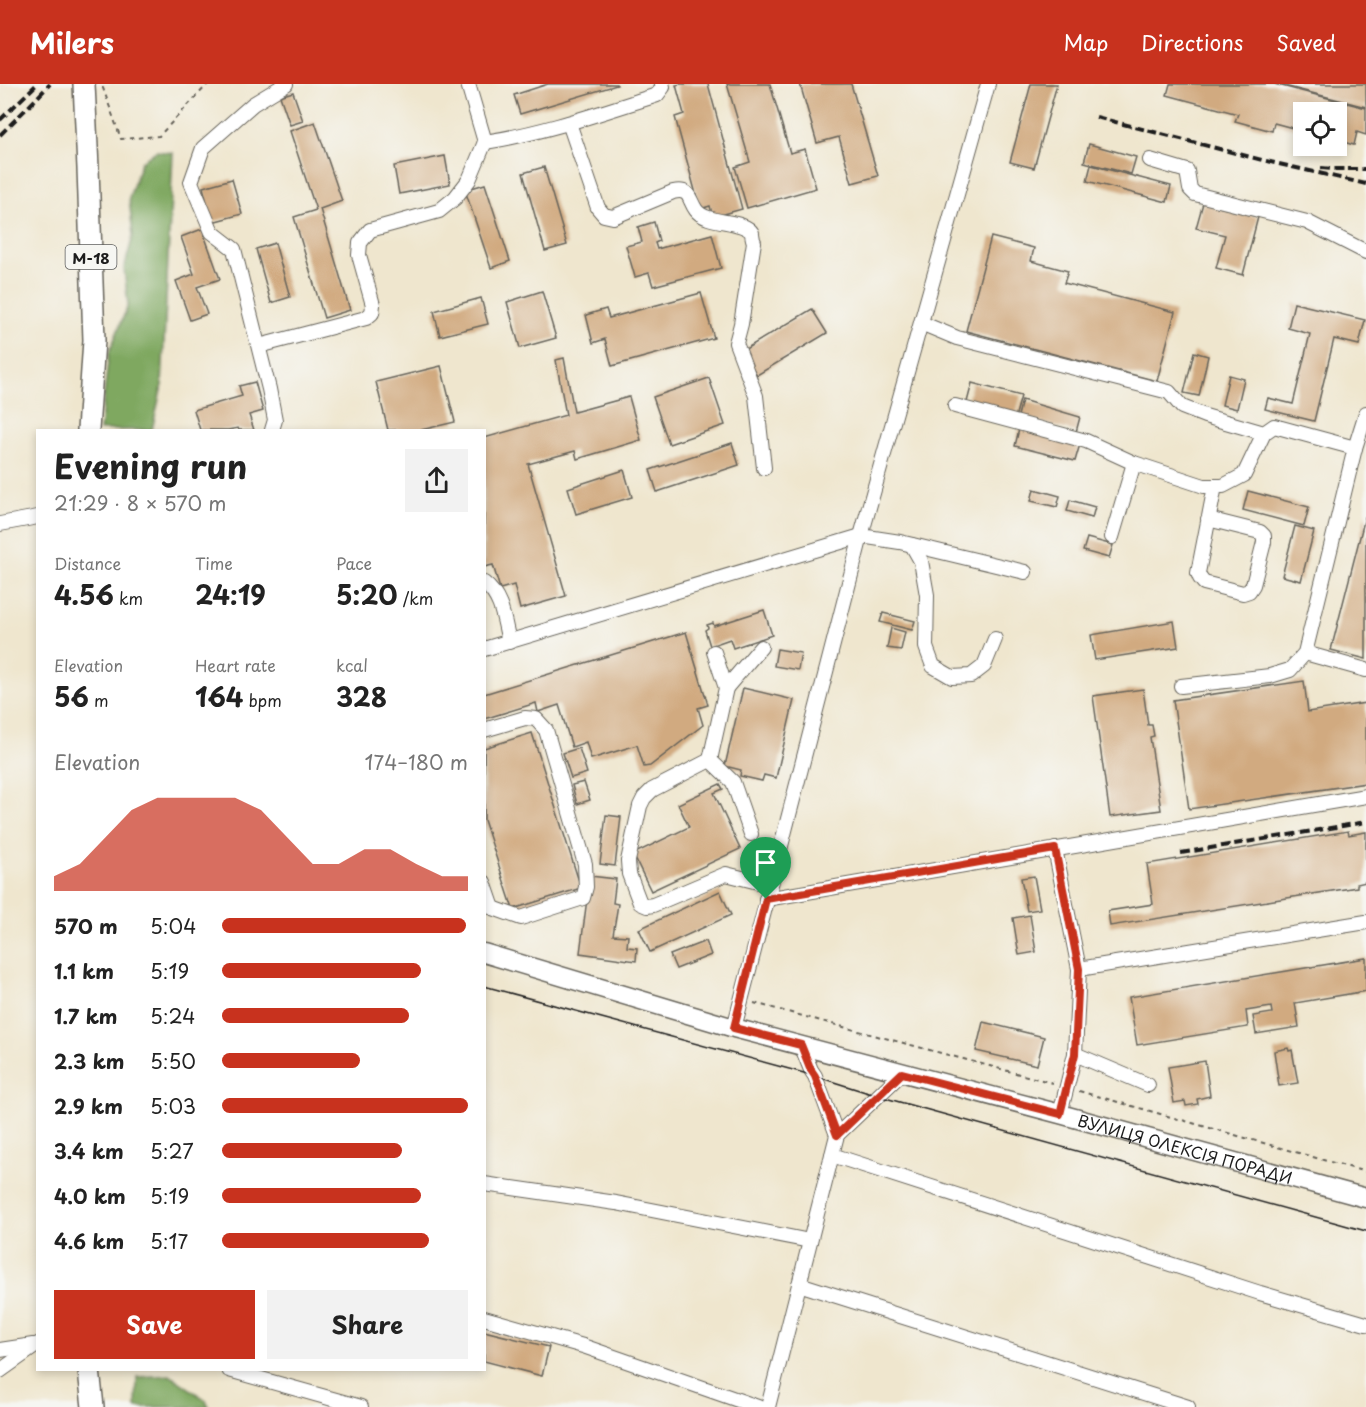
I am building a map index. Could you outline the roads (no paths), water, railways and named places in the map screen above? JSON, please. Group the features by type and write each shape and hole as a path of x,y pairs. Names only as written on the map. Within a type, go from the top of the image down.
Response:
{"highway":[{"name":"М-18","path":"84,86 94,340 88,429"},
{"path":"89,1371 93,1407"}],"main road":[{"name":"ВУЛИЦЯ ОЛЕКСІЯ ПОРАДИ","path":"486,954 734,1028 1366,1198"}],"street":[{"path":"272,429 275,420 259,345 234,249 212,232 191,182 203,148 253,104 286,84"},
{"path":"259,345 366,318 372,313 373,305 359,255 360,243 370,230 439,211 455,198 469,180 485,142 468,84"},
{"path":"485,142 569,123 657,95 663,87 662,84"},
{"path":"734,1028 861,536 988,84"},
{"path":"569,123 598,208 604,215 613,217 681,190 688,194 696,211 704,217 746,227 752,233 754,242 736,343 756,396 764,468"},
{"path":"1149,160 1187,171 1190,189 1195,194 1307,222 1366,252"},
{"path":"921,323 957,338 1169,392 1182,406 1205,416 1264,433"},
{"path":"955,406 1086,441 1134,463 1204,486 1223,486 1244,475 1264,433 1274,426 1355,448"},
{"path":"1181,686 1270,676 1290,670 1305,653 1355,448 1366,413"},
{"path":"1112,537 1134,463"},
{"path":"1208,519 1260,532 1264,536 1253,585 1249,591 1243,593 1204,583 1198,573 1208,519 1215,486"},
{"path":"0,524 36,518"},
{"path":"486,648 861,536 912,545 1025,572"},
{"path":"912,545 921,561 925,583 926,647 933,666 952,677 971,676 984,666 995,639"},
{"path":"486,584 500,602 508,642"},
{"path":"710,760 726,688 761,647"},
{"path":"714,652 726,688"},
{"path":"1305,653 1366,670"},
{"path":"486,729 525,718 536,719 546,730 585,864 586,887 583,898 521,918 489,906"},
{"path":"710,760 652,790 640,806 628,861 629,874 640,903 653,906 726,874 768,892 1055,849 1366,796"},
{"path":"710,760 733,782 751,834"},
{"path":"1055,849 1079,969 1075,1054 1060,1114"},
{"path":"1079,969 1366,922"},
{"path":"801,1045 837,1135"},
{"path":"1075,1054 1148,1085"},
{"path":"768,1407 837,1135 902,1073"},
{"path":"832,1155 1260,1293 1366,1324"},
{"path":"486,1184 616,1203 810,1241"},
{"path":"800,1284 1188,1407"},
{"path":"486,1319 583,1346 758,1407"},
{"path":"0,1350 36,1344"},
{"path":"0,1371 36,1344"},
{"path":"233,1371 361,1407"},
{"path":"307,1392 314,1407"}],"tram line":[{"path":"486,987 815,1076 878,1096 1366,1231"}],"railway":[{"path":"0,120 37,84"},
{"path":"0,135 50,84"},
{"path":"1096,117 1366,184"},
{"path":"1321,168 1366,169"},
{"path":"1181,853 1366,822"}]}
